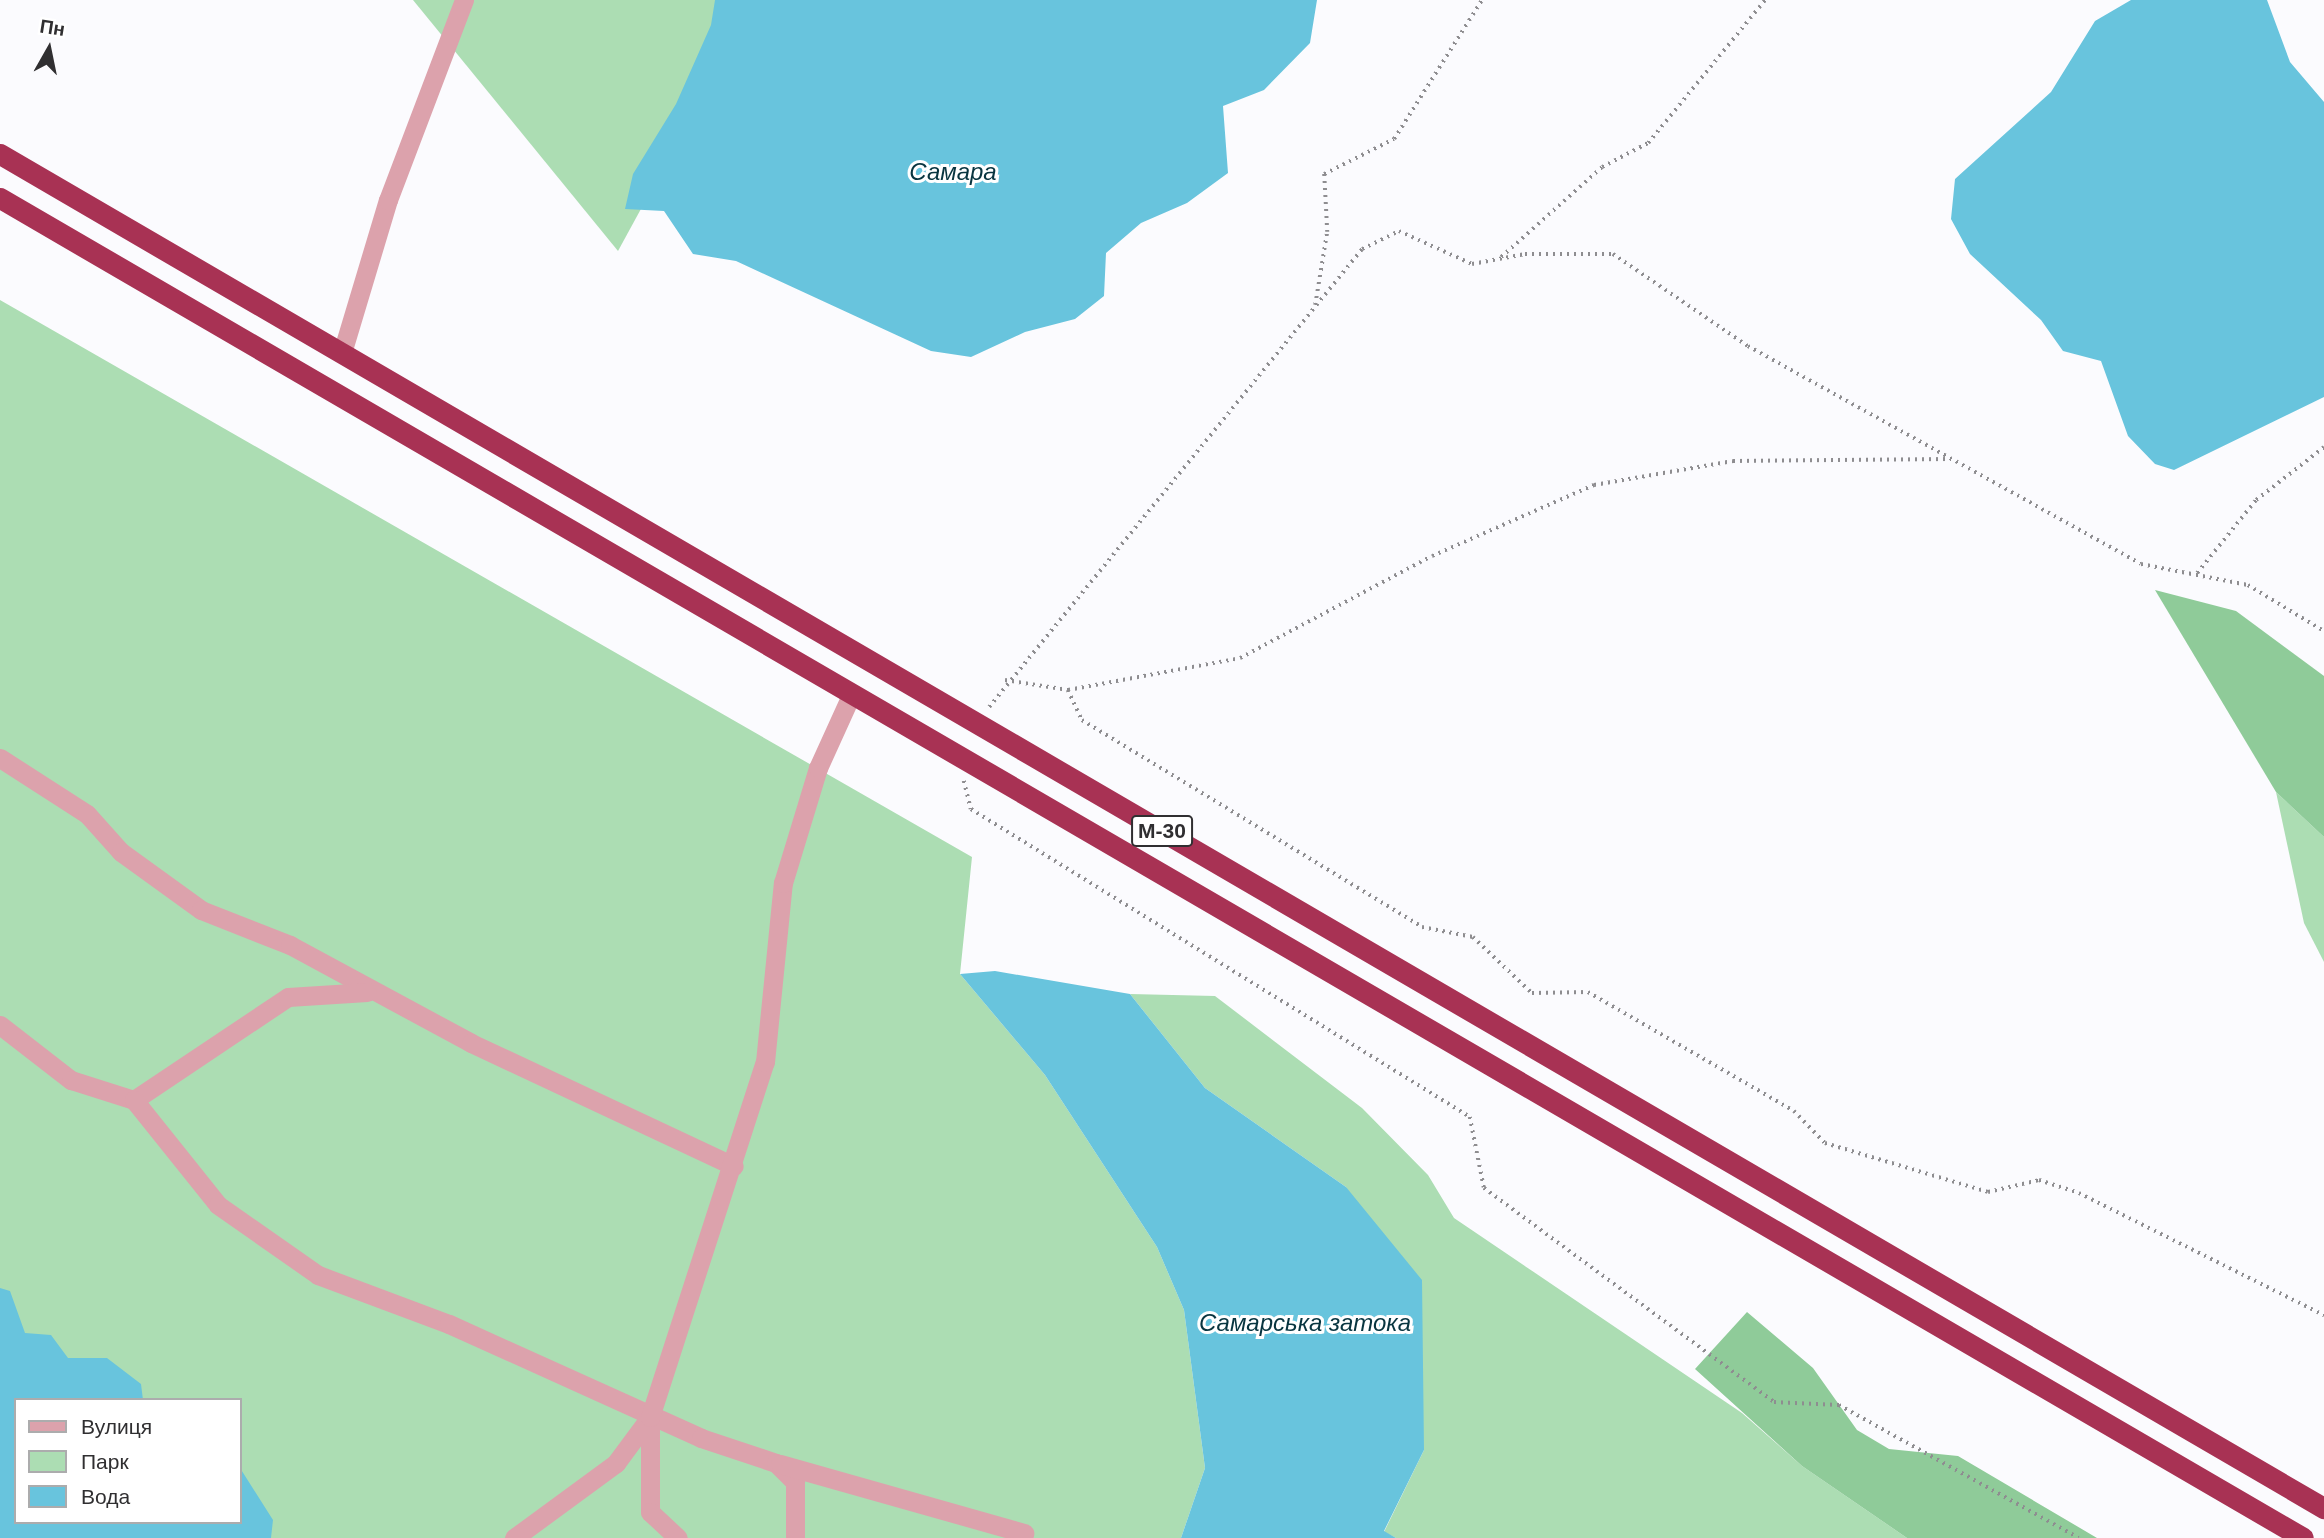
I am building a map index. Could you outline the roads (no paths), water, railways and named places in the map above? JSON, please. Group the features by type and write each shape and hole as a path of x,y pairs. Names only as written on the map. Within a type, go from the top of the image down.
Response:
{"highway":[{"name":"М-30","path":"0,154 2324,1508"},
{"name":"М-30","path":"0,198 2303,1538"}],"lane":[{"path":"342,353 388,200 464,0"},
{"path":"514,1538 616,1463 650,1417 734,1166 765,1062 783,883 818,768 852,693"},
{"path":"0,758 87,814 121,852 201,910 290,945 371,992 734,1166"},
{"path":"134,1100 288,997 371,992"},
{"path":"0,1024 71,1080 134,1100 218,1205 318,1275 449,1324 650,1417 776,1463 1024,1533"},
{"path":"650,1417 650,1512 678,1538"},
{"path":"776,1463 795,1482 795,1538"}],"water":[{"name":"Самара","path":"715,0 1317,0 1310,43 1264,90 1223,106 1228,173 1187,203 1141,223 1106,253 1104,296 1075,319 1025,332 971,357 931,351 736,261 693,254 664,211 625,209 633,174 676,104 711,25"},
{"path":"2131,0 2267,0 2290,62 2324,102 2324,397 2174,470 2155,464 2128,436 2101,361 2063,351 2041,320 1970,254 1951,219 1955,179 2051,92 2095,21"},
{"name":"Самарська затока","path":"995,971 1130,994 1205,1088 1346,1187 1422,1280 1424,1450 1384,1531 1396,1538 1181,1538 1205,1468 1184,1310 1157,1247 1045,1075 960,974"},
{"path":"0,1288 10,1291 25,1333 51,1335 68,1358 107,1358 141,1384 143,1398 14,1398 14,1524 242,1524 242,1471 273,1520 271,1538 0,1538"}]}
